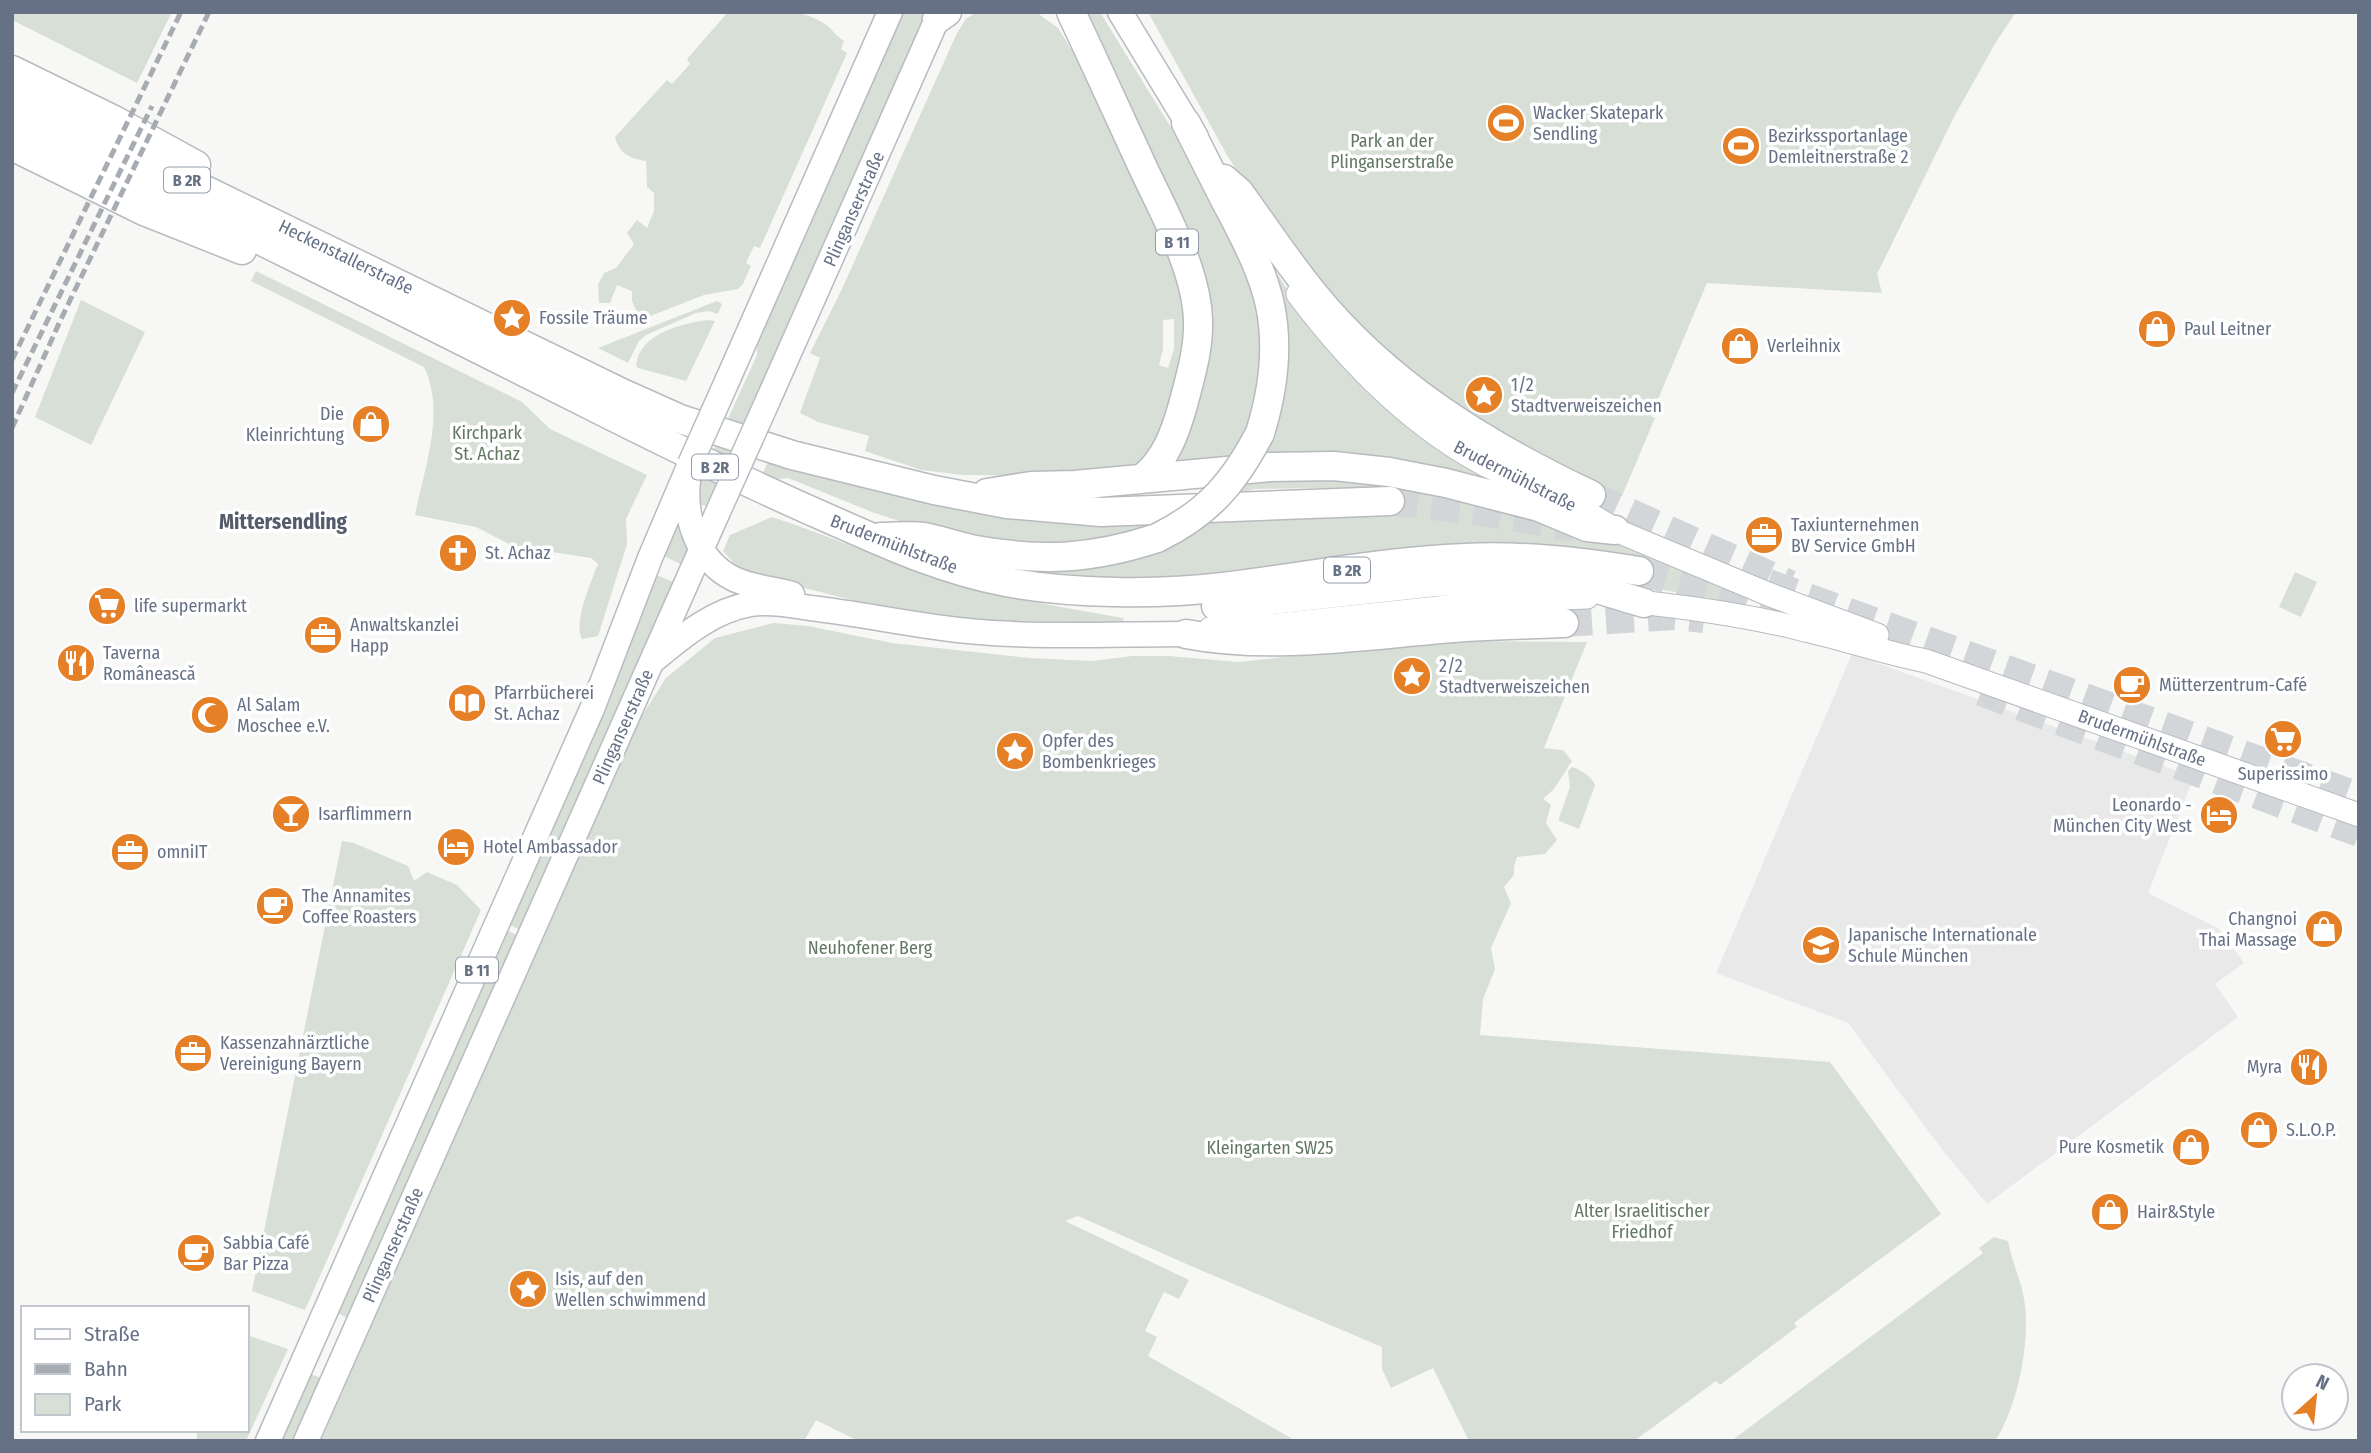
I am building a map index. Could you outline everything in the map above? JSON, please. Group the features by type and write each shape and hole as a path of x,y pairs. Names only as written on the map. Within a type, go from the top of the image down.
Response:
{"highway":[{"name":"B 11","path":"1071,12 1174,235 1194,291 1198,321 1196,351 1189,383 1162,459 1143,478"},
{"path":"12,70 114,120 340,240 362,265"},
{"name":"Heckenstallerstraße","path":"12,96 624,394 680,418 792,456 837,468 934,490 974,496"},
{"name":"Heckenstallerstraße","path":"12,120 300,259 646,433"},
{"name":"B 2R","path":"871,537 922,537 975,550 1051,558 1087,556 1157,538 1200,513 1237,474 1260,433 1272,387 1274,337 1270,306 1262,277 1249,247 1186,123"},
{"path":"12,146 144,211 253,254 300,259"},
{"path":"1224,179 1240,192 1311,291 1367,352 1410,389 1505,452 1591,495"},
{"name":"Brudermühlstraße","path":"646,433 763,490 916,557 1006,582 1055,589 1177,591 1419,561 1465,558 1565,561 1639,571"},
{"path":"974,496 1021,487 1075,485 1270,467 1334,467 1389,472 1446,483 1539,507 1587,527 1615,530"},
{"name":"B 2R","path":"974,496 1042,509 1101,512 1390,501"},
{"path":"1055,589 1093,604 1214,606 1435,582 1515,580 1594,588 1644,603"},
{"name":"B 11","path":"1186,634 1216,639 1302,640 1445,628 1564,623"}],"main road":[{"name":"Plinganserstraße","path":"268,1441 592,709 682,498 690,464 890,12"},
{"name":"Brudermühlstraße","path":"1120,12 1186,123 1289,282 1351,359 1422,424 1485,464 1593,515 1615,530 1768,594 1886,638 1926,661"},
{"name":"Plinganserstraße","path":"306,1441 941,14"},
{"path":"682,498 701,551 721,570 744,583 826,602 863,615"},
{"name":"Brudermühlstraße","path":"1186,634 1217,627 1277,625 1514,600 1587,597 1712,611 1769,621 1882,652 1926,661 2359,815"},
{"name":"B 11","path":"652,661 715,616 753,604 776,604 970,631 1027,634 1186,634"}],"shaded area":[{"path":"1852,654 2194,777 2148,893 2219,929 2244,963 2215,984 2238,1017 1987,1204 1941,1148 1848,1023 1716,973"}],"green space":[{"path":"778,11 802,14 824,23 844,41 841,49 847,53 760,248 754,246 746,263 751,266 743,284 738,289 704,295 640,320 632,301 632,291 617,285 610,303 599,303 598,285 604,273 616,268 634,244 627,233 637,220 647,228 654,211 654,193 647,187 646,161 626,154 619,148 615,137 667,80 672,84 690,64 687,59 728,12"},
{"path":"12,12 172,12 137,83 12,20"},
{"path":"898,12 930,12 710,504 699,504 693,496 757,355 756,336"},
{"path":"977,12 1036,12 1058,28 1076,57 1163,237 1187,304 1186,364 1148,464 1059,476 963,475 921,470 865,451 869,436 818,422 800,413 820,358 810,353 842,289 957,33 966,19","holes":["1174,319 1174,349 1168,368 1159,365 1163,349 1163,320"]},
{"path":"1079,12 1100,12 1213,196 1258,297 1263,391 1247,429 1229,459 1173,463 1206,347"},
{"name":"Park an der Plinganserstraße","path":"1148,12 2016,12 1955,115 1877,274 1882,293 1707,283 1651,416 1655,418 1622,496 1599,486 1608,505 1599,509 1375,346 1280,235 1228,157"},
{"path":"1260,246 1290,294 1520,490 1261,458"},
{"name":"Kirchpark St. Achaz","path":"256,271 522,402 550,429 647,475 626,519 627,544 598,636 582,639 580,632 581,613 598,564 591,558 513,546 476,527 415,515 428,460 433,421 430,384 424,367 251,281"},
{"path":"81,300 145,332 91,445 35,417"},
{"path":"717,301 722,304 718,314 709,311 696,313 646,335 639,341 628,363 598,348"},
{"path":"715,321 686,381 638,368 636,365 639,354 653,338 686,324"},
{"path":"769,460 1170,516 1146,531 1056,548 938,534 872,512 788,478 772,480 762,475"},
{"path":"1250,474 1393,484 1587,533 1750,593 1735,594 1730,602 1636,585 1641,560 1105,582 993,565 1082,565 1139,557 1166,549 1191,535 1215,516 1392,511 1393,487 1254,489 1232,496"},
{"path":"677,514 689,553 684,566 660,554"},
{"path":"772,517 962,585 1053,606 1123,618 1124,623 959,620 895,611 738,568 723,551 730,535"},
{"path":"2295,572 2317,582 2301,617 2279,607"},
{"path":"652,573 676,583 522,931 506,923"},
{"path":"774,623 808,626 892,643 1029,658 1092,661 1132,656 1169,656 1238,662 1436,641 1587,642 1544,748 1563,750 1572,761 1554,789 1543,799 1551,805 1546,823 1557,840 1545,854 1517,857 1514,875 1504,887 1511,903 1491,948 1495,969 1483,999 1480,1035 1830,1062 1941,1214 1794,1323 1797,1327 1720,1385 1716,1381 1634,1441 1469,1441 1433,1368 1391,1388 1382,1369 1382,1347 1078,1216 1065,1221 1189,1280 1179,1299 1164,1292 1145,1331 1157,1337 1148,1356 1296,1441 858,1441 816,1420 804,1441 321,1441 636,725 666,678 715,638"},
{"path":"1572,767 1585,774 1595,785 1579,829 1559,821 1570,787 1568,771"},
{"path":"342,841 354,843 408,866 414,881 427,872 457,885 481,910 305,1310 252,1291"},
{"path":"503,929 520,936 350,1319 333,1311"},
{"path":"1994,1237 2008,1241 2023,1292 2026,1315 2021,1372 2010,1410 1995,1441 1731,1441 1983,1253 1979,1248"},
{"path":"248,1335 288,1349 246,1441 196,1441 198,1432 248,1432"},
{"path":"307,1372 323,1379 296,1441 277,1441"}],"tunnel":[{"path":"1591,495 1790,584"},
{"path":"1390,501 1483,512 1574,528"},
{"path":"1639,571 1723,596 1792,621"},
{"path":"1768,583 2359,796"},
{"path":"1564,623 1674,616 1704,619"},
{"path":"1981,692 2359,833"}],"railway":[{"path":"12,360 181,12"},
{"path":"12,428 61,319 209,12"},
{"path":"12,393 152,106"}],"place":[{"name":"Wacker Skatepark Sendling","path":"1506,123"},
{"name":"Bezirkssportanlage Demleitnerstraße 2","path":"1741,146"},
{"name":"Fossile Träume","path":"512,318"},
{"name":"Paul Leitner","path":"2157,329"},
{"name":"Verleihnix","path":"1740,346"},
{"name":"1/2 Stadtverweiszeichen","path":"1484,395"},
{"name":"Die Kleinrichtung","path":"371,424"},
{"name":"Taxiunternehmen BV Service GmbH","path":"1764,535"},
{"name":"St. Achaz","path":"458,553"},
{"name":"life supermarkt","path":"107,606"},
{"name":"Anwaltskanzlei Happ","path":"323,635"},
{"name":"Taverna Româneascǎ","path":"76,663"},
{"name":"2/2 Stadtverweiszeichen","path":"1412,676"},
{"name":"Mütterzentrum-Café","path":"2132,685"},
{"name":"Pfarrbücherei St. Achaz","path":"467,703"},
{"name":"Al Salam Moschee e.V.","path":"210,715"},
{"name":"Superissimo","path":"2283,739"},
{"name":"Opfer des Bombenkrieges","path":"1015,751"},
{"name":"Isarflimmern","path":"291,814"},
{"name":"Leonardo - München City West","path":"2219,815"},
{"name":"Hotel Ambassador","path":"456,847"},
{"name":"omniIT","path":"130,852"},
{"name":"The Annamites Coffee Roasters","path":"275,906"},
{"name":"Changnoi Thai Massage","path":"2324,929"},
{"name":"Japanische Internationale Schule München","path":"1821,945"},
{"name":"Kassenzahnärztliche Vereinigung Bayern","path":"193,1053"},
{"name":"Myra","path":"2309,1067"},
{"name":"S.L.O.P.","path":"2259,1130"},
{"name":"Pure Kosmetik","path":"2191,1147"},
{"name":"Hair&Style","path":"2110,1212"},
{"name":"Sabbia Café Bar Pizza","path":"196,1253"},
{"name":"Isis, auf den Wellen schwimmend","path":"528,1289"}],"district":[{"name":"Mittersendling","path":"283,522"}],"park label":[{"name":"Neuhofener Berg","path":"870,948"},
{"name":"Kleingarten SW25","path":"1270,1148"},
{"name":"Alter Israelitischer Friedhof","path":"1642,1221"}]}
